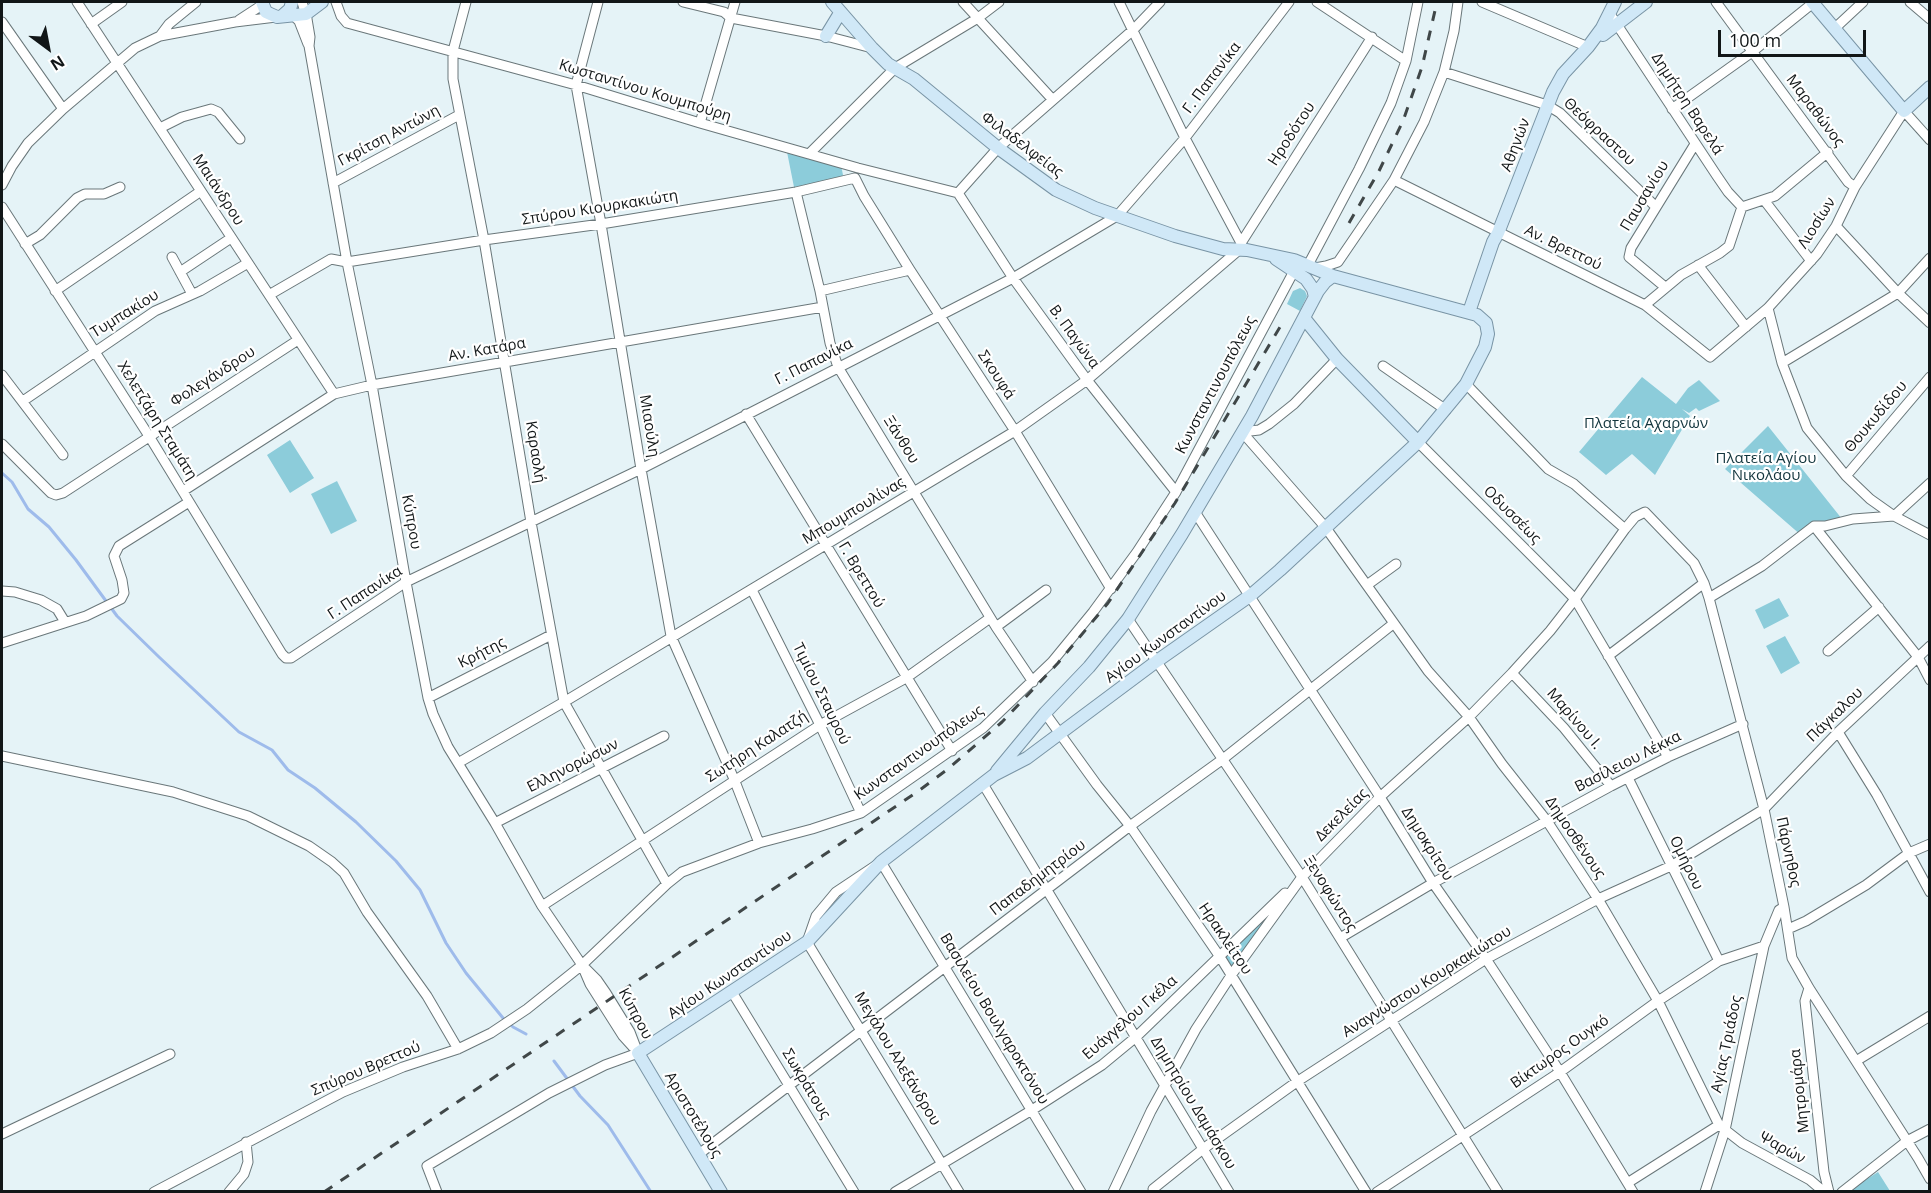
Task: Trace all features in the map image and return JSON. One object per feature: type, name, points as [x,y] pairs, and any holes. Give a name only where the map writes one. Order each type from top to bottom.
[{"type":"main road","points":[[292,2],[290,9],[292,13]]},
{"type":"main road","points":[[260,3],[266,12],[292,13],[322,2]]},
{"type":"main road","name":"Φιλαδελφείας","points":[[832,2],[888,64],[914,79],[998,148],[1056,190],[1117,216],[1197,242],[1223,249],[1240,246],[1312,267],[1333,276],[1469,312]]},
{"type":"main road","points":[[1812,2],[1904,111]]},
{"type":"main road","name":"Αθηνών","points":[[1469,312],[1493,242],[1547,105],[1563,74],[1622,7]]},
{"type":"main road","points":[[826,36],[840,13]]},
{"type":"main road","name":"Λιοσίων","points":[[1904,111],[1929,87]]},
{"type":"main road","name":"Φιλαδελφείας","points":[[1267,253],[1306,279],[1315,297]]},
{"type":"main road","points":[[994,775],[1128,619],[1196,512],[1315,297],[1325,282],[1333,276]]},
{"type":"main road","name":"Αγίου Κωνσταντίνου","points":[[638,1053],[807,942],[881,862],[994,775],[1027,758],[1157,661],[1251,595],[1418,442],[1446,410],[1466,384],[1485,347],[1488,328],[1484,320],[1469,312]]},
{"type":"main road","name":"Οδυσσέως","points":[[1304,318],[1337,359],[1418,442]]},
{"type":"main road","name":"Αριστοτέλους","points":[[638,1053],[721,1191]]},
{"type":"street","name":"Μαιάνδρου","points":[[77,2],[334,394]]},
{"type":"street","points":[[92,24],[122,2]]},
{"type":"street","points":[[160,36],[170,24],[196,2]]},
{"type":"street","name":"Κωσταντίνου Κουμπούρη","points":[[336,2],[341,16],[347,23],[576,85],[858,168],[958,193]]},
{"type":"street","name":"Καραολή","points":[[466,2],[453,51],[453,79],[484,240],[531,522],[564,702],[667,884]]},
{"type":"street","name":"Μιαούλη","points":[[598,2],[576,85],[671,636],[735,779],[759,843]]},
{"type":"street","points":[[683,2],[724,12],[731,18],[826,36],[872,48]]},
{"type":"street","points":[[700,123],[735,2]]},
{"type":"street","points":[[963,2],[1053,100]]},
{"type":"street","points":[[809,154],[896,68],[978,18],[999,2]]},
{"type":"street","points":[[1119,2],[1240,246]]},
{"type":"street","points":[[958,193],[998,148],[1133,30],[1160,2]]},
{"type":"street","name":"Γ. Παπανίκα","points":[[282,654],[286,658],[291,658],[406,582],[641,469],[1013,278],[1117,216],[1185,138],[1289,2]]},
{"type":"street","points":[[1317,2],[1406,61]]},
{"type":"street","points":[[1418,2],[1406,61],[1390,103],[1312,267],[1338,262],[1394,180],[1424,122],[1444,72],[1458,2]]},
{"type":"street","points":[[1482,2],[1588,47]]},
{"type":"street","name":"Μαραθώνος","points":[[1716,2],[1848,182],[1855,187]]},
{"type":"street","points":[[1672,109],[1752,52],[1812,2]]},
{"type":"street","points":[[1834,29],[1863,2]]},
{"type":"street","points":[[1910,2],[1929,19]]},
{"type":"street","points":[[235,22],[260,3]]},
{"type":"street","name":"Δημήτρη Βαρελά","points":[[1622,7],[1672,109],[1728,192],[1742,207]]},
{"type":"street","points":[[2,185],[28,143],[63,109],[135,48],[160,36],[292,13]]},
{"type":"street","name":"Κύπρου","points":[[292,13],[309,46],[428,698],[440,733],[542,906],[582,965],[606,993],[630,1032],[638,1053]]},
{"type":"street","points":[[2,22],[63,109]]},
{"type":"street","name":"Ηροδότου","points":[[1240,246],[1372,37]]},
{"type":"street","name":"Θεόφραστου","points":[[1444,72],[1547,105],[1560,113],[1656,207]]},
{"type":"street","points":[[160,128],[182,117],[211,109],[218,112],[240,139]]},
{"type":"street","points":[[1904,111],[1929,140]]},
{"type":"street","name":"Λιοσίων","points":[[1710,357],[1768,308],[1811,261],[1836,226],[1855,187],[1904,111]]},
{"type":"street","name":"Γκρίτση Αντώνη","points":[[333,183],[459,115]]},
{"type":"street","name":"Παυσανίου","points":[[1665,287],[1629,257],[1631,249],[1695,144]]},
{"type":"street","points":[[1645,305],[1665,287],[1729,246],[1742,207],[1774,196],[1828,152]]},
{"type":"street","points":[[855,178],[858,168]]},
{"type":"street","name":"Σπύρου Κιουρκακιώτη","points":[[268,295],[331,259],[347,262],[601,224],[796,192],[855,178]]},
{"type":"street","name":"Σκουφά","points":[[855,178],[910,270],[1015,432],[1111,589]]},
{"type":"street","name":"Αν. Βρεττού","points":[[1394,180],[1645,305],[1710,357]]},
{"type":"street","points":[[25,244],[40,235],[77,198],[85,194],[104,194],[120,188]]},
{"type":"street","points":[[55,291],[201,191]]},
{"type":"street","name":"Ξάνθου","points":[[796,192],[830,343],[838,367],[990,618],[1033,682]]},
{"type":"street","name":"Β. Παγώνα","points":[[958,193],[1013,278],[1087,380],[1176,492]]},
{"type":"street","points":[[1764,200],[1811,261]]},
{"type":"street","name":"Χελετζάρη Σταμάτη","points":[[2,207],[149,436],[282,654]]},
{"type":"street","points":[[1836,226],[1929,323]]},
{"type":"street","points":[[180,272],[231,238]]},
{"type":"street","name":"Μπουμπουλίνας","points":[[458,763],[1015,432],[1087,380],[1240,246]]},
{"type":"street","points":[[172,257],[192,294]]},
{"type":"street","points":[[1782,363],[1898,293],[1929,258]]},
{"type":"street","name":"Τυμπακίου","points":[[23,401],[155,311],[192,294],[248,263]]},
{"type":"street","points":[[1698,265],[1746,327]]},
{"type":"street","points":[[820,291],[910,270]]},
{"type":"street","name":"Κωνσταντινουπόλεως","points":[[582,965],[682,872],[759,843],[861,813],[983,728],[1033,682],[1075,637],[1111,589],[1176,492],[1294,271]]},
{"type":"street","name":"Αν. Κατάρα","points":[[183,491],[334,394],[372,385],[823,307]]},
{"type":"street","points":[[1768,308],[1782,363],[1807,428],[1846,476],[1870,499],[1894,516],[1929,535]]},
{"type":"street","name":"Φολεγάνδρου","points":[[2,444],[51,493],[56,495],[63,493],[298,340]]},
{"type":"street","points":[[1242,432],[1258,430],[1269,424],[1294,404],[1337,359]]},
{"type":"street","points":[[1383,366],[1446,410]]},
{"type":"street","points":[[2,375],[63,454]]},
{"type":"street","name":"Θουκυδίδου","points":[[1846,476],[1929,377]]},
{"type":"street","points":[[1466,384],[1548,469],[1574,484],[1625,529]]},
{"type":"street","name":"Γ. Βρεττού","points":[[746,414],[952,751]]},
{"type":"street","name":"Δημοσθένους","points":[[1242,432],[1326,528],[1393,624],[1428,670],[1469,717],[1546,821],[1598,899],[1658,1002],[1722,1127]]},
{"type":"street","name":"Οδυσσέως","points":[[1418,442],[1575,599],[1668,757]]},
{"type":"street","points":[[1710,598],[1762,566],[1814,526],[1825,526],[1853,519],[1894,516],[1929,483]]},
{"type":"street","points":[[2,643],[86,616],[121,599],[124,592],[114,556],[119,546],[189,502]]},
{"type":"street","name":"Δημοκρίτου","points":[[1196,512],[1433,883],[1560,1072],[1631,1187]]},
{"type":"street","name":"Δεκελείας","points":[[1113,1191],[1164,1086],[1196,1029],[1302,876],[1380,797],[1469,717],[1512,673],[1550,631],[1635,517],[1646,512],[1651,518]]},
{"type":"street","name":"Πάρνηθος","points":[[1651,518],[1694,563],[1710,598],[1764,808],[1792,958],[1929,1179]]},
{"type":"street","points":[[1814,526],[1917,657],[1929,680]]},
{"type":"street","points":[[1367,585],[1396,564]]},
{"type":"street","points":[[1608,656],[1704,583]]},
{"type":"street","name":"Τιμίου Σταυρού","points":[[752,590],[820,725],[861,813]]},
{"type":"street","points":[[2,591],[15,592],[41,600],[57,609],[65,622]]},
{"type":"street","points":[[996,627],[1046,591]]},
{"type":"street","points":[[1828,651],[1879,607]]},
{"type":"street","name":"Σωτήρη Καλατζή","points":[[542,906],[820,725],[906,678],[990,618]]},
{"type":"street","name":"Ξενοφώντος","points":[[1128,619],[1302,876],[1498,1191]]},
{"type":"street","name":"Παπαδημητρίου","points":[[699,1154],[1048,891],[1130,826],[1223,759],[1393,624]]},
{"type":"street","name":"Κρήτης","points":[[428,698],[551,635]]},
{"type":"street","name":"Πάγκαλου","points":[[1764,808],[1838,732],[1929,646]]},
{"type":"street","name":"Μαρίνου Ι.","points":[[1512,673],[1564,728],[1611,786]]},
{"type":"street","name":"Ηρακλείτου","points":[[1045,713],[1130,826],[1221,957],[1366,1191]]},
{"type":"street","name":"Βασίλειου Λέκκα","points":[[1340,938],[1433,883],[1611,786],[1668,757],[1743,724]]},
{"type":"street","points":[[1838,732],[1877,795],[1929,892]]},
{"type":"street","name":"Ελληνορώσων","points":[[495,823],[664,736]]},
{"type":"street","points":[[2,756],[173,792],[248,816],[309,846],[344,873],[367,912],[427,996],[458,1049]]},
{"type":"street","name":"Ομήρου","points":[[1628,778],[1719,962]]},
{"type":"street","name":"Δημητρίου Δαμάσκου","points":[[983,784],[1228,1191]]},
{"type":"street","name":"Αναγνώστου Κουρκακιώτου","points":[[1153,1189],[1203,1149],[1298,1081],[1486,959],[1598,899],[1671,866],[1764,808]]},
{"type":"street","points":[[1788,929],[1806,921],[1866,885],[1910,854],[1929,844]]},
{"type":"street","name":"Βασιλείου Βουλγαροκτόνου","points":[[881,862],[1081,1191]]},
{"type":"street","name":"Ευάγγελου Γκέλα","points":[[895,1191],[1032,1110],[1102,1065],[1136,1037],[1221,957],[1302,876]]},
{"type":"street","name":"Αγίας Τριάδος","points":[[1705,1191],[1764,946],[1779,910],[1784,907]]},
{"type":"street","name":"Μεγάλου Αλεξάνδρου","points":[[807,942],[959,1191]]},
{"type":"street","name":"Βίκτωρος Ουγκό","points":[[1377,1191],[1560,1072],[1658,1002],[1719,962],[1764,946]]},
{"type":"street","name":"Σπύρου Βρεττού","points":[[154,1191],[344,1092],[403,1067],[458,1049],[490,1033],[527,1009],[582,965]]},
{"type":"street","name":"Μητρομάρα","points":[[1809,988],[1806,1001],[1824,1172],[1829,1191]]},
{"type":"street","name":"Σωκράτους","points":[[732,992],[854,1191]]},
{"type":"street","points":[[1856,1061],[1929,1016]]},
{"type":"street","points":[[437,1191],[427,1166],[514,1112],[604,1065],[638,1053]]},
{"type":"street","points":[[2,1134],[170,1054]]},
{"type":"street","points":[[1631,1187],[1722,1127]]},
{"type":"street","name":"Ψαρών","points":[[1722,1127],[1742,1143],[1810,1180],[1824,1191]]},
{"type":"street","points":[[1842,1191],[1907,1142],[1929,1129]]},
{"type":"street","points":[[229,1191],[244,1174],[248,1162],[246,1142]]},
{"type":"green space","points":[[787,152],[841,165],[843,175],[840,180],[794,187]]},
{"type":"green space","points":[[1300,288],[1307,296],[1300,311],[1287,304],[1293,291]]},
{"type":"green space","name":"Πλατεία Αχαρνών","points":[[1642,377],[1676,404],[1688,388],[1699,380],[1720,401],[1699,411],[1696,408],[1689,413],[1682,409],[1690,416],[1655,475],[1632,454],[1606,475],[1579,452]]},
{"type":"green space","name":"Πλατεία Αγίου Νικολάου","points":[[1768,426],[1842,519],[1802,536],[1725,469]]},
{"type":"green space","points":[[290,440],[314,478],[290,493],[267,455]]},
{"type":"green space","points":[[337,481],[357,521],[331,534],[311,494]]},
{"type":"green space","points":[[1779,598],[1789,616],[1764,629],[1755,610]]},
{"type":"green space","points":[[1785,636],[1800,663],[1781,674],[1766,646]]},
{"type":"green space","points":[[1273,909],[1231,970],[1224,959]]},
{"type":"green space","points":[[1878,1172],[1890,1191],[1848,1192],[1859,1184]]},
{"type":"waterway","points":[[2,473],[12,482],[28,509],[49,527],[76,560],[117,616],[239,732],[272,750],[288,770],[315,788],[356,822],[396,861],[420,890],[446,943],[466,973],[503,1018],[526,1034]]},
{"type":"waterway","points":[[554,1061],[580,1096],[608,1125],[651,1192]]},
{"type":"railway","points":[[1349,223],[1379,171],[1403,121],[1422,67],[1437,2]]},
{"type":"railway","points":[[324,1192],[917,792],[948,769],[1002,722],[1058,663],[1108,603],[1175,503],[1280,327]]}]
